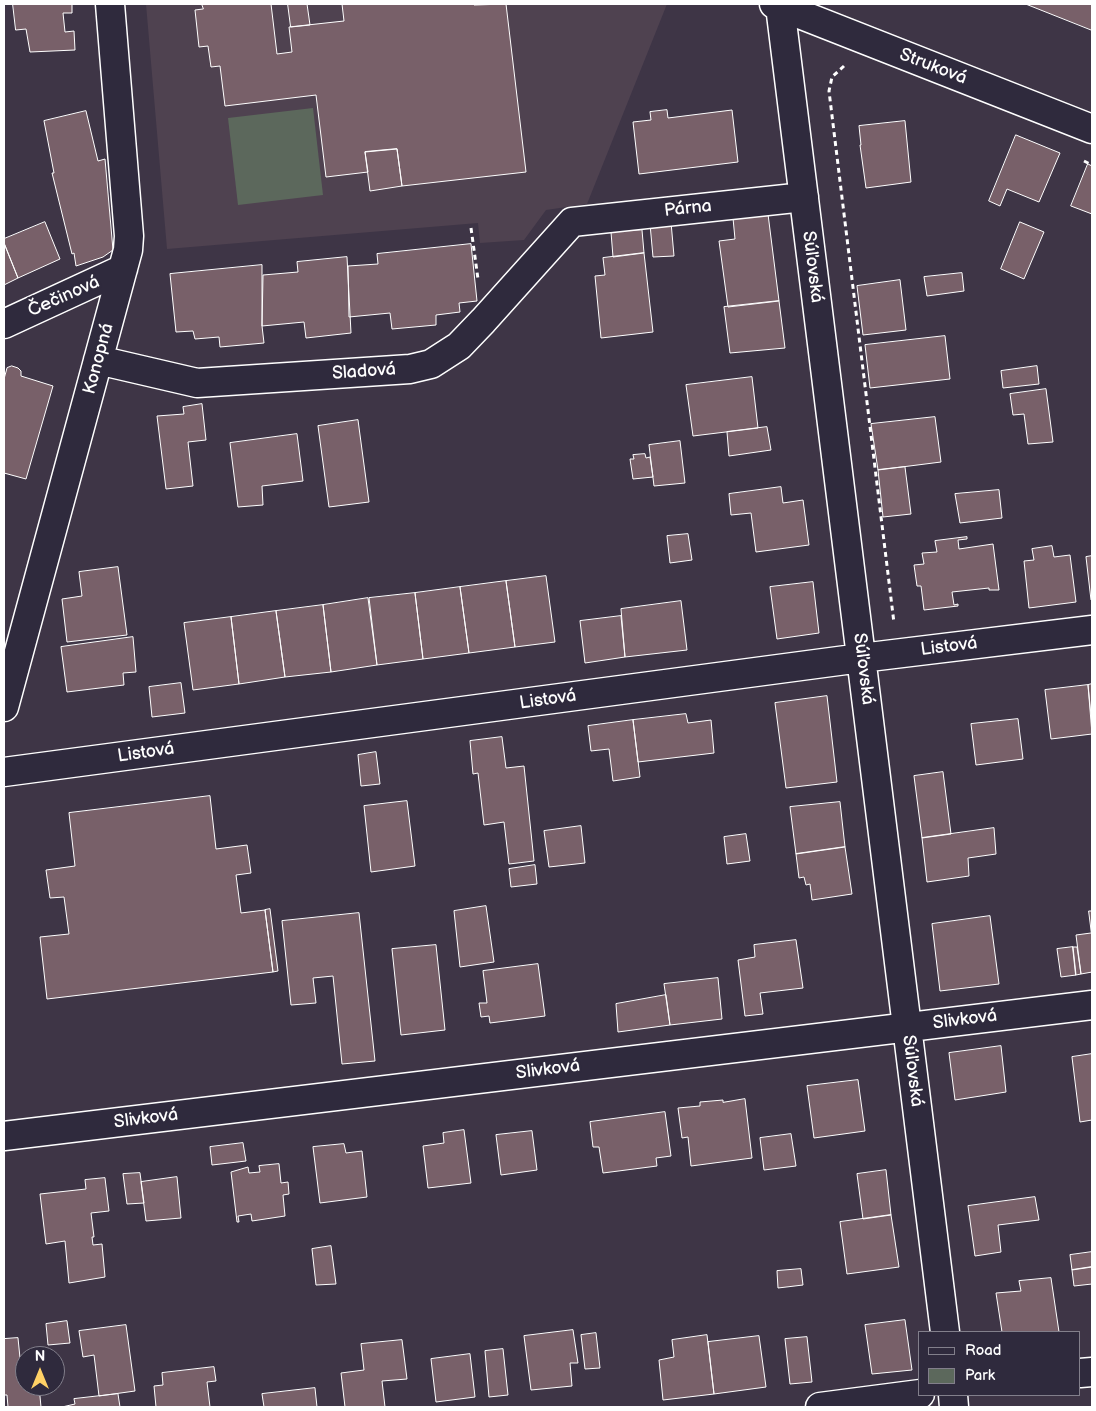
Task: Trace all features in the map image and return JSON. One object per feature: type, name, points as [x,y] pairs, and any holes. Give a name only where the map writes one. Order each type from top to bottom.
[{"type":"street","name":"Konopná","points":[[4,707],[128,250],[129,236],[110,4]]},
{"type":"street","name":"Struková","points":[[777,5],[1092,129]]},
{"type":"street","name":"Súľovská","points":[[777,5],[804,197],[945,1331]]},
{"type":"street","name":"Párna","points":[[572,222],[804,197]]},
{"type":"street","name":"Sladová","points":[[98,360],[197,383],[424,367],[440,360],[459,346],[484,321],[572,222]]},
{"type":"street","name":"Čečinová","points":[[4,324],[123,269]]},
{"type":"street","name":"Listová","points":[[4,772],[861,658],[1092,630]]},
{"type":"street","name":"Slivková","points":[[4,1136],[1092,1005]]},
{"type":"street","points":[[820,1407],[918,1394]]},
{"type":"path","points":[[844,65],[832,77],[829,91],[895,631]]},
{"type":"path","points":[[471,228],[484,321]]},
{"type":"shaded area","points":[[146,4],[667,4],[587,204],[546,210],[524,240],[480,243],[478,223],[167,249]]},
{"type":"green space","points":[[313,108],[323,195],[238,205],[228,118]]},
{"type":"building","points":[[13,4],[72,4],[72,13],[63,13],[65,32],[74,31],[75,50],[30,52],[26,29],[16,30]]},
{"type":"building","points":[[202,4],[271,4],[277,54],[292,52],[289,27],[344,21],[342,4],[506,4],[526,172],[402,186],[397,149],[365,152],[368,172],[326,177],[316,95],[225,106],[220,66],[211,67],[208,46],[199,47],[195,10],[203,9]]},
{"type":"building","points":[[288,4],[307,4],[310,25],[291,27]]},
{"type":"building","points":[[1026,4],[1092,4],[1092,30]]},
{"type":"building","points":[[667,110],[668,118],[732,110],[738,162],[639,174],[633,122],[651,120],[650,112]]},
{"type":"building","points":[[86,111],[98,161],[105,159],[113,250],[103,257],[76,266],[52,173],[54,173],[44,121]]},
{"type":"building","points":[[905,121],[911,182],[866,188],[859,126]]},
{"type":"building","points":[[1016,135],[1060,153],[1039,202],[1007,189],[1000,206],[989,201]]},
{"type":"building","points":[[397,149],[402,186],[370,191],[365,152]]},
{"type":"building","points":[[1088,164],[1092,166],[1092,214],[1071,206]]},
{"type":"building","points":[[768,214],[779,301],[728,307],[719,241],[735,239],[733,218]]},
{"type":"building","points":[[45,222],[60,259],[18,278],[4,239]]},
{"type":"building","points":[[671,222],[674,256],[653,257],[650,224]]},
{"type":"building","points":[[1020,222],[1044,232],[1024,279],[1001,269]]},
{"type":"building","points":[[642,230],[644,253],[613,257],[611,232]]},
{"type":"building","points":[[4,243],[18,278],[4,285]]},
{"type":"building","points":[[471,244],[477,301],[459,303],[460,312],[436,315],[436,325],[392,329],[390,313],[349,317],[348,266],[378,264],[377,254]]},
{"type":"building","points":[[644,253],[653,332],[601,338],[595,276],[605,275],[603,258]]},
{"type":"building","points":[[347,257],[351,333],[306,338],[304,322],[262,326],[263,275],[298,272],[297,262]]},
{"type":"building","points":[[262,265],[262,326],[264,343],[220,347],[219,337],[195,339],[193,331],[176,332],[170,274]]},
{"type":"building","points":[[962,273],[964,291],[927,296],[924,277]]},
{"type":"building","points":[[900,280],[906,330],[863,335],[857,286]]},
{"type":"building","points":[[779,301],[785,348],[730,353],[724,307]]},
{"type":"building","points":[[945,336],[950,379],[870,388],[865,345]]},
{"type":"building","points":[[12,366],[21,371],[21,376],[53,386],[26,479],[4,473],[4,379],[7,368]]},
{"type":"building","points":[[1037,366],[1039,384],[1003,388],[1001,371]]},
{"type":"building","points":[[752,377],[758,428],[693,436],[686,385]]},
{"type":"building","points":[[1046,389],[1053,442],[1028,444],[1024,414],[1013,415],[1010,394]]},
{"type":"building","points":[[202,404],[206,440],[188,442],[193,486],[166,489],[157,416],[184,414],[183,407]]},
{"type":"building","points":[[935,417],[941,462],[878,470],[871,424]]},
{"type":"building","points":[[358,420],[369,502],[329,507],[318,426]]},
{"type":"building","points":[[767,427],[771,450],[729,456],[727,432]]},
{"type":"building","points":[[297,434],[303,481],[262,486],[263,505],[238,507],[230,443]]},
{"type":"building","points":[[680,441],[685,483],[654,486],[649,445]]},
{"type":"building","points":[[645,454],[646,458],[650,457],[653,477],[633,479],[630,459],[634,459],[633,455]]},
{"type":"building","points":[[905,467],[911,514],[883,517],[878,470]]},
{"type":"building","points":[[781,487],[783,503],[803,500],[809,545],[756,552],[751,513],[731,515],[729,494]]},
{"type":"building","points":[[999,490],[1002,518],[960,523],[955,494]]},
{"type":"building","points":[[688,534],[692,560],[670,563],[667,536]]},
{"type":"building","points":[[967,537],[967,539],[958,540],[959,549],[993,544],[999,590],[989,590],[989,588],[952,592],[954,605],[958,604],[958,606],[924,610],[921,586],[917,586],[914,565],[924,564],[922,553],[937,552],[935,541]]},
{"type":"building","points":[[1052,546],[1054,557],[1070,555],[1076,602],[1029,608],[1024,561],[1034,560],[1032,549]]},
{"type":"building","points":[[1092,556],[1092,599],[1091,600],[1086,557]]},
{"type":"building","points":[[118,567],[127,635],[67,642],[62,599],[82,596],[79,572]]},
{"type":"building","points":[[546,576],[555,642],[515,647],[506,581]]},
{"type":"building","points":[[506,581],[515,647],[469,653],[460,587]]},
{"type":"building","points":[[813,582],[819,633],[777,639],[770,587]]},
{"type":"building","points":[[460,587],[469,653],[423,659],[415,593]]},
{"type":"building","points":[[415,593],[423,659],[377,665],[369,598]]},
{"type":"building","points":[[368,598],[377,665],[331,672],[323,605]]},
{"type":"building","points":[[681,601],[687,650],[625,657],[621,609]]},
{"type":"building","points":[[323,605],[331,672],[285,677],[276,611]]},
{"type":"building","points":[[276,611],[285,677],[239,684],[231,617]]},
{"type":"building","points":[[621,616],[625,657],[585,663],[580,621]]},
{"type":"building","points":[[231,617],[239,684],[193,690],[184,623]]},
{"type":"building","points":[[133,637],[136,672],[123,673],[124,685],[67,692],[61,647]]},
{"type":"building","points":[[181,683],[185,713],[152,717],[149,687]]},
{"type":"building","points":[[1092,684],[1092,725],[1088,685]]},
{"type":"building","points":[[1088,685],[1092,734],[1051,739],[1045,690]]},
{"type":"building","points":[[827,696],[837,782],[786,788],[775,703]]},
{"type":"building","points":[[686,714],[688,723],[711,720],[714,753],[638,762],[633,720]]},
{"type":"building","points":[[1018,719],[1023,759],[976,765],[971,724]]},
{"type":"building","points":[[633,720],[640,777],[613,781],[609,749],[591,751],[588,726]]},
{"type":"building","points":[[502,737],[506,768],[524,766],[534,861],[509,864],[504,822],[484,825],[478,773],[473,774],[470,741]]},
{"type":"building","points":[[376,752],[380,784],[361,786],[358,755]]},
{"type":"building","points":[[943,772],[951,834],[922,838],[914,776]]},
{"type":"building","points":[[210,796],[216,849],[247,845],[251,873],[236,875],[241,913],[265,910],[273,972],[47,999],[40,937],[69,934],[64,897],[50,898],[46,870],[75,866],[69,813]]},
{"type":"building","points":[[407,801],[415,866],[371,872],[364,806]]},
{"type":"building","points":[[840,802],[845,847],[796,854],[790,807]]},
{"type":"building","points":[[581,826],[585,863],[549,867],[544,831]]},
{"type":"building","points":[[994,828],[996,854],[968,858],[969,876],[927,882],[922,838]]},
{"type":"building","points":[[746,834],[750,861],[727,864],[724,837]]},
{"type":"building","points":[[845,847],[852,894],[812,900],[810,884],[806,885],[804,877],[799,878],[796,854]]},
{"type":"building","points":[[535,865],[537,884],[511,887],[509,869]]},
{"type":"building","points":[[486,906],[494,962],[460,967],[454,911]]},
{"type":"building","points":[[270,909],[278,971],[273,972],[265,910]]},
{"type":"building","points":[[1089,911],[1092,911],[1092,972],[1081,974],[1076,935],[1091,933]]},
{"type":"building","points":[[359,913],[375,1061],[342,1064],[333,976],[313,978],[316,1003],[291,1005],[282,921]]},
{"type":"building","points":[[990,916],[999,984],[940,991],[932,924]]},
{"type":"building","points":[[796,940],[803,988],[760,993],[763,1014],[745,1016],[738,960],[755,957],[754,945]]},
{"type":"building","points":[[436,945],[445,1030],[401,1035],[392,949]]},
{"type":"building","points":[[1073,947],[1076,975],[1061,977],[1057,949]]},
{"type":"building","points":[[1073,947],[1077,947],[1081,974],[1076,975]]},
{"type":"building","points":[[538,964],[545,1016],[490,1023],[489,1016],[481,1017],[479,1003],[487,1003],[483,971]]},
{"type":"building","points":[[718,978],[722,1019],[670,1025],[664,984]]},
{"type":"building","points":[[666,995],[670,1025],[618,1032],[616,1004]]},
{"type":"building","points":[[1001,1046],[1006,1092],[955,1100],[949,1053]]},
{"type":"building","points":[[1092,1054],[1092,1120],[1080,1122],[1072,1057]]},
{"type":"building","points":[[858,1080],[865,1131],[814,1138],[807,1086]]},
{"type":"building","points":[[745,1099],[752,1158],[691,1166],[688,1137],[682,1138],[678,1108],[700,1106],[700,1102],[723,1100],[723,1102]]},
{"type":"building","points":[[665,1112],[671,1156],[656,1158],[657,1166],[603,1173],[599,1147],[593,1147],[590,1122]]},
{"type":"building","points":[[464,1130],[471,1183],[428,1188],[423,1146],[444,1143],[443,1133]]},
{"type":"building","points":[[532,1131],[537,1170],[501,1175],[496,1135]]},
{"type":"building","points":[[791,1134],[796,1166],[764,1170],[760,1138]]},
{"type":"building","points":[[243,1143],[246,1161],[212,1165],[210,1147]]},
{"type":"building","points":[[344,1144],[346,1153],[362,1151],[367,1197],[320,1203],[313,1147]]},
{"type":"building","points":[[279,1164],[281,1183],[288,1182],[289,1194],[283,1195],[285,1216],[252,1221],[251,1214],[238,1216],[239,1222],[237,1222],[231,1172],[248,1167],[249,1173],[260,1172],[259,1166]]},
{"type":"building","points":[[886,1170],[891,1215],[863,1219],[857,1174]]},
{"type":"building","points":[[140,1173],[144,1203],[127,1204],[123,1174]]},
{"type":"building","points":[[177,1177],[181,1218],[146,1221],[141,1182]]},
{"type":"building","points":[[105,1178],[109,1211],[91,1213],[93,1245],[102,1244],[105,1277],[69,1283],[65,1241],[46,1244],[40,1194],[86,1189],[85,1180]]},
{"type":"building","points":[[1035,1197],[1039,1220],[998,1225],[1001,1252],[975,1256],[968,1206]]},
{"type":"building","points":[[891,1215],[899,1267],[847,1274],[840,1222]]},
{"type":"building","points":[[331,1246],[336,1284],[316,1285],[312,1249]]},
{"type":"building","points":[[1092,1252],[1092,1267],[1072,1270],[1070,1255]]},
{"type":"building","points":[[1092,1267],[1092,1284],[1074,1286],[1072,1270]]},
{"type":"building","points":[[801,1269],[803,1285],[778,1288],[777,1271]]},
{"type":"building","points":[[1051,1278],[1059,1331],[1002,1331],[996,1293],[1021,1291],[1019,1281]]},
{"type":"building","points":[[905,1320],[912,1370],[872,1374],[865,1325]]},
{"type":"building","points":[[67,1321],[70,1343],[48,1345],[46,1324]]},
{"type":"building","points":[[126,1325],[135,1391],[99,1396],[94,1355],[83,1357],[79,1331]]},
{"type":"building","points":[[573,1330],[578,1363],[570,1363],[572,1386],[531,1390],[524,1336]]},
{"type":"building","points":[[596,1333],[600,1368],[585,1369],[581,1335]]},
{"type":"building","points":[[707,1335],[714,1394],[663,1400],[659,1360],[674,1357],[672,1340]]},
{"type":"building","points":[[759,1336],[766,1387],[714,1394],[708,1342]]},
{"type":"building","points":[[807,1337],[812,1382],[790,1384],[785,1339]]},
{"type":"building","points":[[18,1338],[19,1346],[15,1346],[15,1396],[40,1396],[41,1407],[8,1407],[7,1395],[4,1395],[4,1339]]},
{"type":"building","points":[[402,1340],[407,1379],[382,1381],[385,1407],[345,1407],[341,1373],[364,1370],[361,1344]]},
{"type":"building","points":[[503,1349],[508,1395],[489,1397],[485,1351]]},
{"type":"building","points":[[470,1354],[475,1397],[436,1402],[431,1359]]},
{"type":"building","points":[[214,1367],[216,1381],[207,1382],[210,1407],[156,1407],[154,1386],[163,1385],[162,1373]]},
{"type":"building","points":[[315,1388],[317,1407],[264,1407],[262,1394]]},
{"type":"building","points":[[118,1394],[120,1407],[62,1407],[75,1404],[74,1399]]}]
